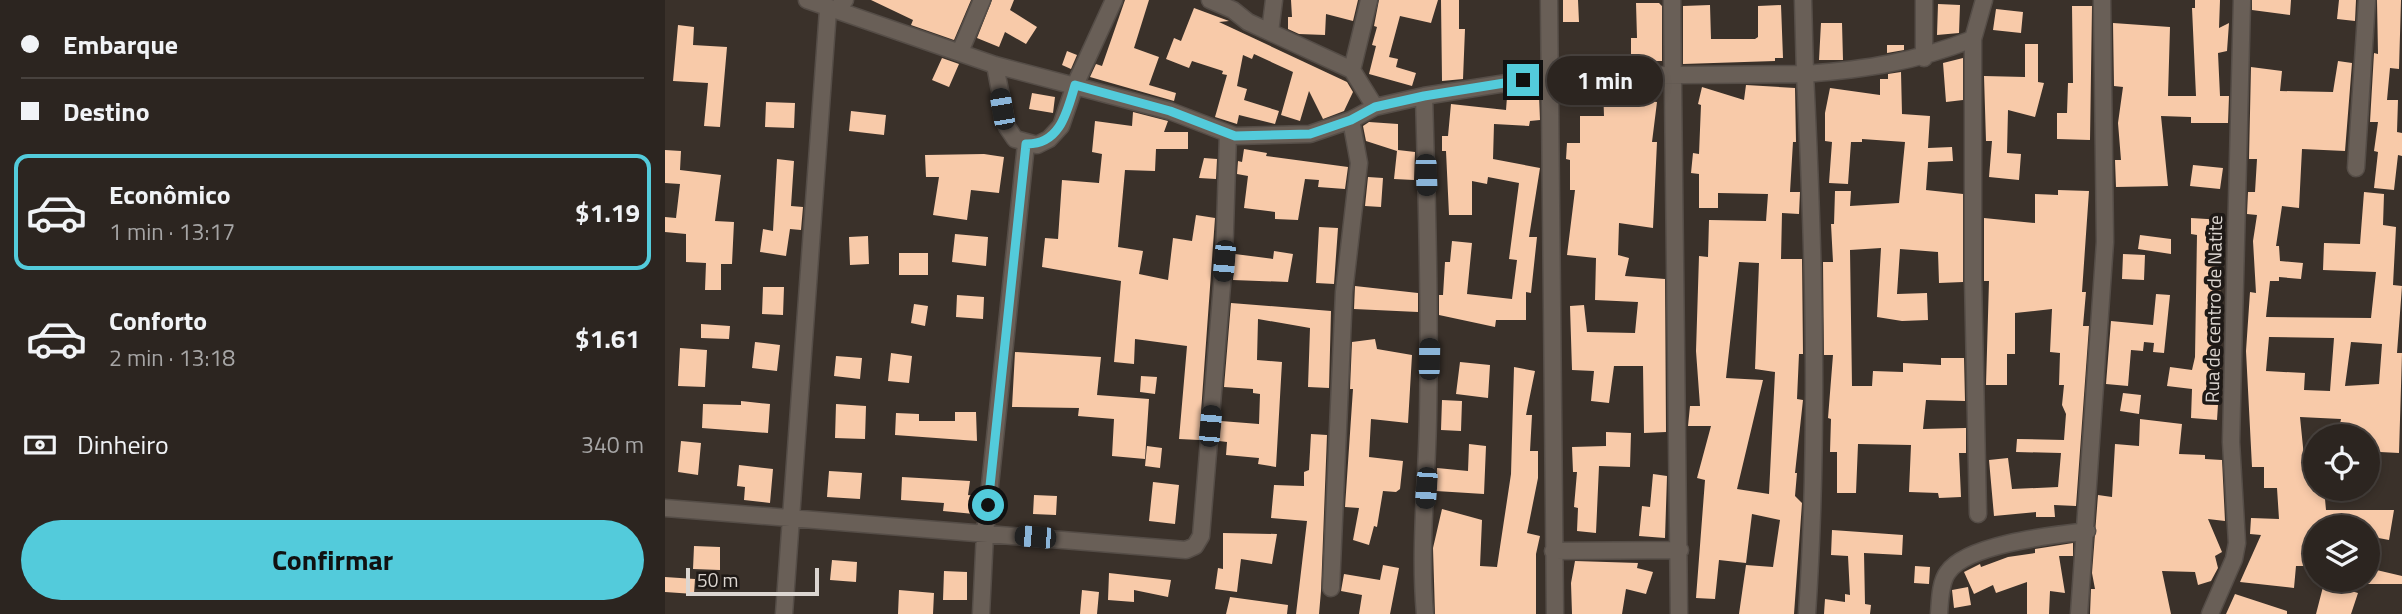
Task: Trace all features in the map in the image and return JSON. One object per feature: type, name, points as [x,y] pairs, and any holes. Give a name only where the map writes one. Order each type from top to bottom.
[{"type":"street","points":[[807,0],[828,10],[995,65],[1170,111],[1228,134],[1310,134],[1351,120],[1375,107],[1424,96],[1550,76],[1805,74],[1871,69],[1924,58],[1973,39]]},
{"type":"street","points":[[828,10],[837,9],[845,0]]},
{"type":"street","points":[[960,52],[982,0]]},
{"type":"street","points":[[995,65],[1007,127],[1015,139],[1037,145],[1049,139],[1061,126],[1075,85],[1114,0]]},
{"type":"street","points":[[1210,0],[1270,32],[1352,70],[1375,107]]},
{"type":"street","points":[[1270,32],[1273,0]]},
{"type":"street","points":[[1352,70],[1369,0]]},
{"type":"street","points":[[1549,0],[1555,614]]},
{"type":"street","points":[[1672,0],[1679,614]]},
{"type":"street","points":[[1803,0],[1815,280],[1814,513],[1807,614]]},
{"type":"street","points":[[1924,0],[1924,58]]},
{"type":"street","points":[[1978,514],[1973,278],[1973,39],[1984,0]]},
{"type":"street","points":[[2079,614],[2087,531],[2105,242],[2102,0]]},
{"type":"street","name":"Rua de centro de Natite","points":[[2210,614],[2234,559],[2237,543],[2231,442],[2242,0]]},
{"type":"street","points":[[2356,168],[2367,0]]},
{"type":"street","points":[[784,614],[828,10]]},
{"type":"street","points":[[1424,96],[1430,307],[1427,463],[1420,565],[1425,614]]},
{"type":"street","points":[[1331,588],[1343,292],[1359,163],[1351,120]]},
{"type":"street","points":[[665,508],[1185,550],[1195,546],[1201,536],[1224,261],[1228,134]]},
{"type":"street","points":[[981,614],[985,533],[1026,144]]},
{"type":"street","points":[[1939,614],[1945,575],[1954,564],[2024,539],[2087,531]]},
{"type":"street","points":[[1553,551],[1680,550]]},
{"type":"building","points":[[871,0],[971,0],[954,40],[911,25],[913,20]]},
{"type":"building","points":[[992,0],[1014,0],[1010,10],[1037,27],[1026,44],[1005,32],[999,47],[977,38]]},
{"type":"building","points":[[1125,0],[1149,0],[1134,48],[1159,57],[1149,85],[1176,93],[1174,101],[1090,77],[1096,64],[1102,66]]},
{"type":"building","points":[[1291,0],[1358,0],[1353,21],[1326,14],[1325,35],[1299,34],[1288,29],[1288,17],[1292,17]]},
{"type":"building","points":[[1379,0],[1438,0],[1431,23],[1400,16],[1389,57],[1398,59],[1396,67],[1416,73],[1412,86],[1369,74],[1376,46],[1372,45],[1377,27],[1374,26]]},
{"type":"building","points":[[1441,0],[1459,0],[1459,29],[1465,29],[1463,79],[1442,81]]},
{"type":"building","points":[[1563,0],[1578,0],[1579,22],[1563,22]]},
{"type":"building","points":[[2195,0],[2220,0],[2219,28],[2229,23],[2227,51],[2218,53],[2220,96],[2229,96],[2228,123],[2191,123],[2191,117],[2161,116],[2168,186],[2116,187],[2115,160],[2121,160],[2118,123],[2123,87],[2114,86],[2113,23],[2170,27],[2168,96],[2196,96],[2192,8],[2195,8]]},
{"type":"building","points":[[2252,0],[2291,0],[2290,15],[2252,10]]},
{"type":"building","points":[[2339,0],[2356,0],[2355,21],[2337,19]]},
{"type":"building","points":[[2377,0],[2401,0],[2399,69],[2390,68],[2387,100],[2398,100],[2397,132],[2402,133],[2402,156],[2398,155],[2394,190],[2374,188],[2378,152],[2374,151],[2378,122],[2370,122],[2374,53],[2378,54]]},
{"type":"building","points":[[1636,3],[1659,3],[1662,6],[1662,61],[1631,61],[1631,38],[1637,38]]},
{"type":"building","points":[[1938,4],[1960,5],[1959,33],[1937,35]]},
{"type":"building","points":[[1710,5],[1711,39],[1755,39],[1758,37],[1758,6],[1781,5],[1783,58],[1775,58],[1775,61],[1683,64],[1683,6]]},
{"type":"building","points":[[2072,6],[2092,6],[2090,140],[2057,139],[2057,113],[2067,113],[2068,83],[2073,83]]},
{"type":"building","points":[[1194,8],[1229,21],[1219,22],[1347,82],[1353,92],[1344,111],[1323,119],[1309,91],[1300,121],[1281,115],[1293,72],[1254,54],[1252,59],[1243,55],[1237,86],[1247,89],[1244,100],[1279,111],[1275,124],[1239,115],[1237,124],[1215,117],[1227,75],[1222,74],[1223,71],[1192,61],[1189,68],[1166,59],[1174,38],[1181,41]]},
{"type":"building","points":[[1996,9],[2023,12],[2021,33],[1993,30]]},
{"type":"building","points":[[1821,23],[1842,23],[1843,60],[1819,60]]},
{"type":"building","points":[[678,25],[694,27],[693,45],[727,47],[720,127],[704,126],[708,83],[673,81]]},
{"type":"building","points":[[2025,44],[2038,44],[2038,82],[2044,83],[2035,117],[2008,110],[2007,153],[2021,154],[2019,180],[1989,177],[1992,141],[1986,141],[1984,76],[2025,77]]},
{"type":"building","points":[[1887,45],[1904,45],[1904,50],[1887,53]]},
{"type":"building","points":[[1067,51],[1077,55],[1071,69],[1062,65]]},
{"type":"building","points":[[942,58],[959,64],[949,87],[932,80]]},
{"type":"building","points":[[1963,58],[1963,100],[1946,102],[1943,63]]},
{"type":"building","points":[[2338,61],[2352,63],[2345,151],[2302,149],[2299,208],[2282,206],[2276,246],[2279,246],[2280,261],[2303,263],[2301,279],[2279,277],[2279,281],[2270,281],[2266,317],[2371,318],[2376,272],[2323,270],[2324,243],[2360,244],[2364,192],[2384,194],[2383,225],[2396,227],[2393,285],[2402,286],[2397,353],[2402,353],[2399,453],[2380,452],[2380,424],[2340,424],[2341,419],[2300,417],[2303,501],[2325,501],[2326,510],[2394,510],[2389,540],[2380,538],[2380,515],[2303,515],[2303,566],[2296,566],[2294,588],[2240,582],[2261,535],[2250,534],[2251,518],[2279,519],[2277,488],[2264,488],[2264,467],[2252,467],[2246,351],[2250,292],[2256,293],[2253,241],[2257,215],[2247,214],[2248,192],[2255,192],[2257,159],[2249,159],[2251,67],[2282,71],[2280,91],[2333,92]],"holes":[[[2269,337],[2334,338],[2330,391],[2304,390],[2305,373],[2266,371]],[[2351,342],[2382,344],[2379,384],[2345,386]]]},
{"type":"building","points":[[1901,72],[1902,114],[1930,116],[1928,148],[1952,147],[1953,161],[1928,162],[1926,190],[1963,194],[1963,282],[1939,283],[1938,252],[1900,249],[1897,294],[1927,293],[1928,320],[1902,321],[1877,317],[1881,248],[1850,250],[1852,386],[1872,386],[1873,371],[1903,372],[1903,363],[1941,365],[1941,358],[1964,358],[1965,401],[1926,400],[1923,429],[1966,428],[1966,453],[1959,453],[1961,497],[1939,498],[1938,493],[1909,492],[1911,445],[1858,444],[1856,493],[1837,493],[1837,452],[1830,452],[1831,419],[1828,418],[1833,355],[1824,355],[1823,262],[1833,262],[1831,224],[1834,224],[1835,191],[1851,191],[1850,206],[1899,203],[1905,142],[1862,139],[1862,142],[1851,142],[1848,184],[1829,183],[1832,142],[1825,141],[1825,113],[1830,88],[1880,95],[1880,79],[1888,79],[1888,74]]},
{"type":"building","points":[[1746,85],[1795,88],[1796,142],[1793,142],[1790,192],[1800,192],[1799,214],[1782,213],[1781,259],[1802,259],[1803,354],[1799,354],[1797,399],[1803,400],[1795,496],[1802,503],[1794,614],[1739,614],[1746,565],[1773,567],[1780,520],[1752,514],[1746,563],[1719,560],[1715,599],[1696,598],[1705,480],[1697,478],[1711,426],[1688,426],[1690,406],[1700,406],[1696,351],[1699,256],[1708,257],[1709,220],[1766,221],[1768,194],[1718,193],[1718,208],[1699,208],[1699,174],[1691,173],[1693,153],[1699,154],[1701,105],[1698,104],[1702,87],[1744,100]],"holes":[[[1739,262],[1759,263],[1755,369],[1775,372],[1769,494],[1737,489],[1763,380],[1726,378]]]},
{"type":"building","points":[[1603,86],[1620,86],[1620,98],[1657,102],[1652,142],[1657,142],[1653,228],[1619,223],[1618,255],[1629,258],[1625,276],[1665,279],[1666,432],[1644,433],[1643,366],[1614,366],[1609,403],[1591,401],[1594,371],[1572,370],[1570,306],[1584,305],[1587,332],[1635,333],[1638,302],[1595,300],[1596,258],[1567,255],[1575,190],[1570,190],[1567,143],[1580,143],[1580,116],[1604,116]]},
{"type":"building","points":[[1032,93],[1055,97],[1053,113],[1029,109]]},
{"type":"building","points":[[1539,95],[1540,120],[1530,121],[1529,126],[1494,124],[1493,159],[1540,168],[1529,237],[1537,237],[1531,293],[1526,292],[1526,320],[1496,320],[1495,327],[1439,315],[1439,295],[1443,295],[1445,262],[1450,262],[1452,241],[1472,243],[1467,294],[1512,299],[1517,260],[1509,259],[1519,183],[1488,177],[1487,184],[1472,181],[1472,215],[1449,215],[1446,151],[1442,151],[1442,136],[1448,136],[1451,104],[1506,110],[1507,97],[1534,99],[1534,96]]},
{"type":"building","points":[[766,102],[795,103],[794,128],[765,127]]},
{"type":"building","points":[[851,111],[886,115],[884,135],[849,131]]},
{"type":"building","points":[[1133,112],[1168,121],[1164,132],[1188,132],[1188,149],[1156,149],[1155,171],[1125,170],[1118,247],[1143,251],[1139,274],[1168,280],[1173,238],[1192,241],[1196,215],[1215,218],[1199,440],[1179,439],[1187,346],[1135,339],[1134,364],[1114,362],[1121,281],[1042,267],[1045,238],[1058,239],[1062,180],[1099,183],[1102,154],[1092,152],[1095,121],[1132,126]]},
{"type":"building","points":[[1369,122],[1398,124],[1398,150],[1415,152],[1414,180],[1394,179],[1397,151],[1366,141],[1363,126]]},
{"type":"building","points":[[1244,149],[1267,153],[1266,156],[1348,167],[1345,189],[1318,187],[1319,180],[1305,179],[1298,220],[1275,219],[1275,212],[1244,208],[1248,176],[1237,174],[1238,161],[1242,162]]},
{"type":"building","points":[[665,150],[681,151],[680,170],[721,175],[715,221],[734,222],[732,264],[721,264],[721,290],[705,290],[706,263],[686,262],[686,234],[665,232],[665,217],[676,218],[680,184],[665,183]]},
{"type":"building","points":[[984,154],[1004,157],[999,193],[971,190],[967,220],[933,215],[939,177],[926,177],[925,155]]},
{"type":"building","points":[[1204,158],[1217,159],[1216,179],[1199,178]]},
{"type":"building","points":[[777,159],[794,161],[791,206],[803,207],[801,230],[790,229],[786,256],[760,252],[763,229],[773,231]]},
{"type":"building","points":[[2193,165],[2223,168],[2220,189],[2190,186]]},
{"type":"building","points":[[1368,177],[1383,178],[1381,207],[1365,206]]},
{"type":"building","points":[[2058,190],[2089,191],[2082,292],[2086,292],[2083,326],[2089,326],[2076,506],[2054,505],[2055,517],[2036,517],[2036,512],[1994,516],[1989,460],[2008,458],[2012,489],[2058,487],[2061,453],[2016,452],[2017,439],[2064,440],[2066,414],[2062,405],[2064,385],[2059,385],[2060,353],[2050,352],[2052,309],[2015,313],[2015,354],[2007,354],[2007,385],[1986,385],[1989,281],[1984,281],[1984,218],[2035,223],[2035,194],[2058,195]]},
{"type":"building","points":[[2191,218],[2223,220],[2222,248],[2217,248],[2222,312],[2216,312],[2215,359],[2221,359],[2217,420],[2191,418],[2192,389],[2167,386],[2170,367],[2192,370],[2195,357],[2197,235],[2191,234]]},
{"type":"building","points":[[1319,227],[1338,228],[1334,284],[1316,283]]},
{"type":"building","points":[[955,234],[988,237],[986,266],[952,262]]},
{"type":"building","points":[[2140,235],[2171,239],[2171,254],[2138,249]]},
{"type":"building","points":[[868,236],[869,264],[850,265],[849,237]]},
{"type":"building","points":[[1274,251],[1293,254],[1288,282],[1233,280],[1235,254],[1273,259]]},
{"type":"building","points":[[899,253],[928,253],[928,275],[899,275]]},
{"type":"building","points":[[2123,254],[2145,255],[2144,280],[2122,279]]},
{"type":"building","points":[[1355,286],[1418,293],[1418,312],[1354,309]]},
{"type":"building","points":[[763,287],[784,287],[783,315],[762,314]]},
{"type":"building","points":[[2156,294],[2170,295],[2164,353],[2153,352],[2154,343],[2144,342],[2143,351],[2131,350],[2128,386],[2106,384],[2111,321],[2153,325]]},
{"type":"building","points":[[957,295],[984,297],[983,319],[956,317]]},
{"type":"building","points":[[1231,303],[1331,311],[1329,388],[1308,387],[1310,328],[1258,319],[1257,360],[1282,362],[1276,467],[1258,464],[1259,458],[1226,455],[1227,442],[1219,441],[1221,421],[1259,424],[1260,394],[1253,393],[1253,389],[1224,387]]},
{"type":"building","points":[[914,304],[928,306],[925,326],[911,323]]},
{"type":"building","points":[[701,324],[730,326],[729,339],[701,338]]},
{"type":"building","points":[[1375,339],[1377,349],[1412,355],[1408,423],[1371,419],[1369,457],[1403,461],[1400,489],[1396,492],[1383,491],[1377,527],[1374,526],[1369,545],[1353,540],[1359,508],[1345,507],[1353,389],[1350,389],[1352,342]]},
{"type":"building","points":[[755,342],[780,345],[777,371],[752,368]]},
{"type":"building","points":[[680,348],[707,350],[705,387],[678,386]]},
{"type":"building","points":[[1015,352],[1101,357],[1097,395],[1149,399],[1145,459],[1112,456],[1114,419],[1078,416],[1079,408],[1012,407]]},
{"type":"building","points":[[891,353],[912,356],[909,383],[888,381]]},
{"type":"building","points":[[836,356],[862,358],[860,379],[834,376]]},
{"type":"building","points":[[1460,362],[1490,365],[1488,398],[1456,394]]},
{"type":"building","points":[[1514,367],[1535,371],[1526,415],[1532,415],[1530,451],[1538,451],[1538,478],[1527,533],[1540,536],[1536,554],[1536,614],[1435,614],[1433,548],[1442,509],[1482,520],[1480,566],[1497,567],[1511,474]]},
{"type":"building","points":[[1141,376],[1157,377],[1155,394],[1140,392]]},
{"type":"building","points":[[2123,393],[2141,395],[2139,414],[2120,411]]},
{"type":"building","points":[[1442,400],[1462,401],[1461,431],[1441,430]]},
{"type":"building","points":[[741,401],[770,404],[768,433],[702,428],[703,404],[741,405]]},
{"type":"building","points":[[836,404],[866,406],[865,439],[835,438]]},
{"type":"building","points":[[955,412],[976,412],[977,441],[895,435],[896,413],[919,414],[919,421],[955,421]]},
{"type":"building","points":[[2140,419],[2182,424],[2179,454],[2205,455],[2205,459],[2222,460],[2225,521],[2208,519],[2222,552],[2215,556],[2218,568],[2211,581],[2198,585],[2195,572],[2162,571],[2171,614],[2090,614],[2091,589],[2095,589],[2092,573],[2098,495],[2112,497],[2115,444],[2139,446]]},
{"type":"building","points":[[1606,432],[1631,433],[1630,467],[1599,466],[1596,533],[1577,531],[1578,508],[1574,507],[1577,472],[1573,472],[1572,447],[1606,446]]},
{"type":"building","points":[[1311,434],[1327,435],[1321,591],[1319,614],[1296,614],[1307,521],[1271,518],[1274,485],[1304,486],[1304,472],[1309,470]]},
{"type":"building","points":[[681,441],[701,443],[698,475],[678,472]]},
{"type":"building","points":[[1469,444],[1486,446],[1484,494],[1436,491],[1437,468],[1468,471]]},
{"type":"building","points":[[1147,446],[1162,448],[1160,468],[1145,466]]},
{"type":"building","points":[[739,465],[773,469],[770,503],[744,500],[745,487],[737,486]]},
{"type":"building","points":[[829,471],[862,473],[860,499],[827,497]]},
{"type":"building","points":[[1653,474],[1667,476],[1665,538],[1639,536],[1642,506],[1650,507]]},
{"type":"building","points":[[902,477],[970,481],[968,495],[976,496],[974,514],[943,511],[944,503],[901,500]]},
{"type":"building","points":[[1153,482],[1179,485],[1175,524],[1149,521]]},
{"type":"building","points":[[1034,495],[1057,496],[1056,515],[1033,514]]},
{"type":"building","points":[[1832,530],[1903,535],[1902,555],[1864,553],[1865,604],[1871,605],[1870,614],[1824,614],[1825,599],[1845,602],[1845,594],[1850,595],[1848,556],[1831,555]]},
{"type":"building","points":[[1223,533],[1277,534],[1272,564],[1241,559],[1237,592],[1215,589],[1218,568],[1223,569]]},
{"type":"building","points":[[2073,543],[2073,556],[2059,556],[2065,593],[2050,591],[2049,614],[2027,614],[2027,582],[1996,593],[1993,585],[1974,594],[1964,572],[1980,564],[1981,567],[2008,557],[2035,553],[2035,549]]},
{"type":"building","points":[[694,546],[720,547],[720,570],[693,569]]},
{"type":"building","points":[[832,560],[857,562],[856,582],[830,580]]},
{"type":"building","points":[[1575,561],[1638,563],[1637,568],[1653,572],[1646,594],[1626,589],[1622,614],[1572,614],[1571,583]]},
{"type":"building","points":[[1383,565],[1399,568],[1390,614],[1359,614],[1362,595],[1341,591],[1344,574],[1380,580]]},
{"type":"building","points":[[1915,566],[1930,567],[1929,584],[1914,583]]},
{"type":"building","points":[[944,571],[967,572],[967,600],[943,600]]},
{"type":"building","points":[[2380,571],[2402,576],[2402,584],[2380,584]]},
{"type":"building","points":[[1109,573],[1171,580],[1168,597],[1134,590],[1134,602],[1108,600]]},
{"type":"building","points":[[665,577],[695,579],[694,594],[665,592]]},
{"type":"building","points":[[1968,587],[1971,605],[1954,608],[1952,590]]},
{"type":"building","points":[[899,590],[934,593],[933,614],[898,614]]},
{"type":"building","points":[[1082,590],[1099,592],[1097,614],[1080,614]]},
{"type":"building","points":[[2322,592],[2358,593],[2351,614],[2316,614]]},
{"type":"building","points":[[2235,594],[2287,611],[2287,614],[2226,614]]},
{"type":"building","points":[[1230,597],[1288,605],[1287,614],[1226,614]]},
{"type":"route","points":[[988,505],[1026,144],[1037,145],[1049,139],[1061,126],[1075,85],[1170,111],[1235,136],[1310,134],[1351,120],[1375,107],[1523,80]]}]
